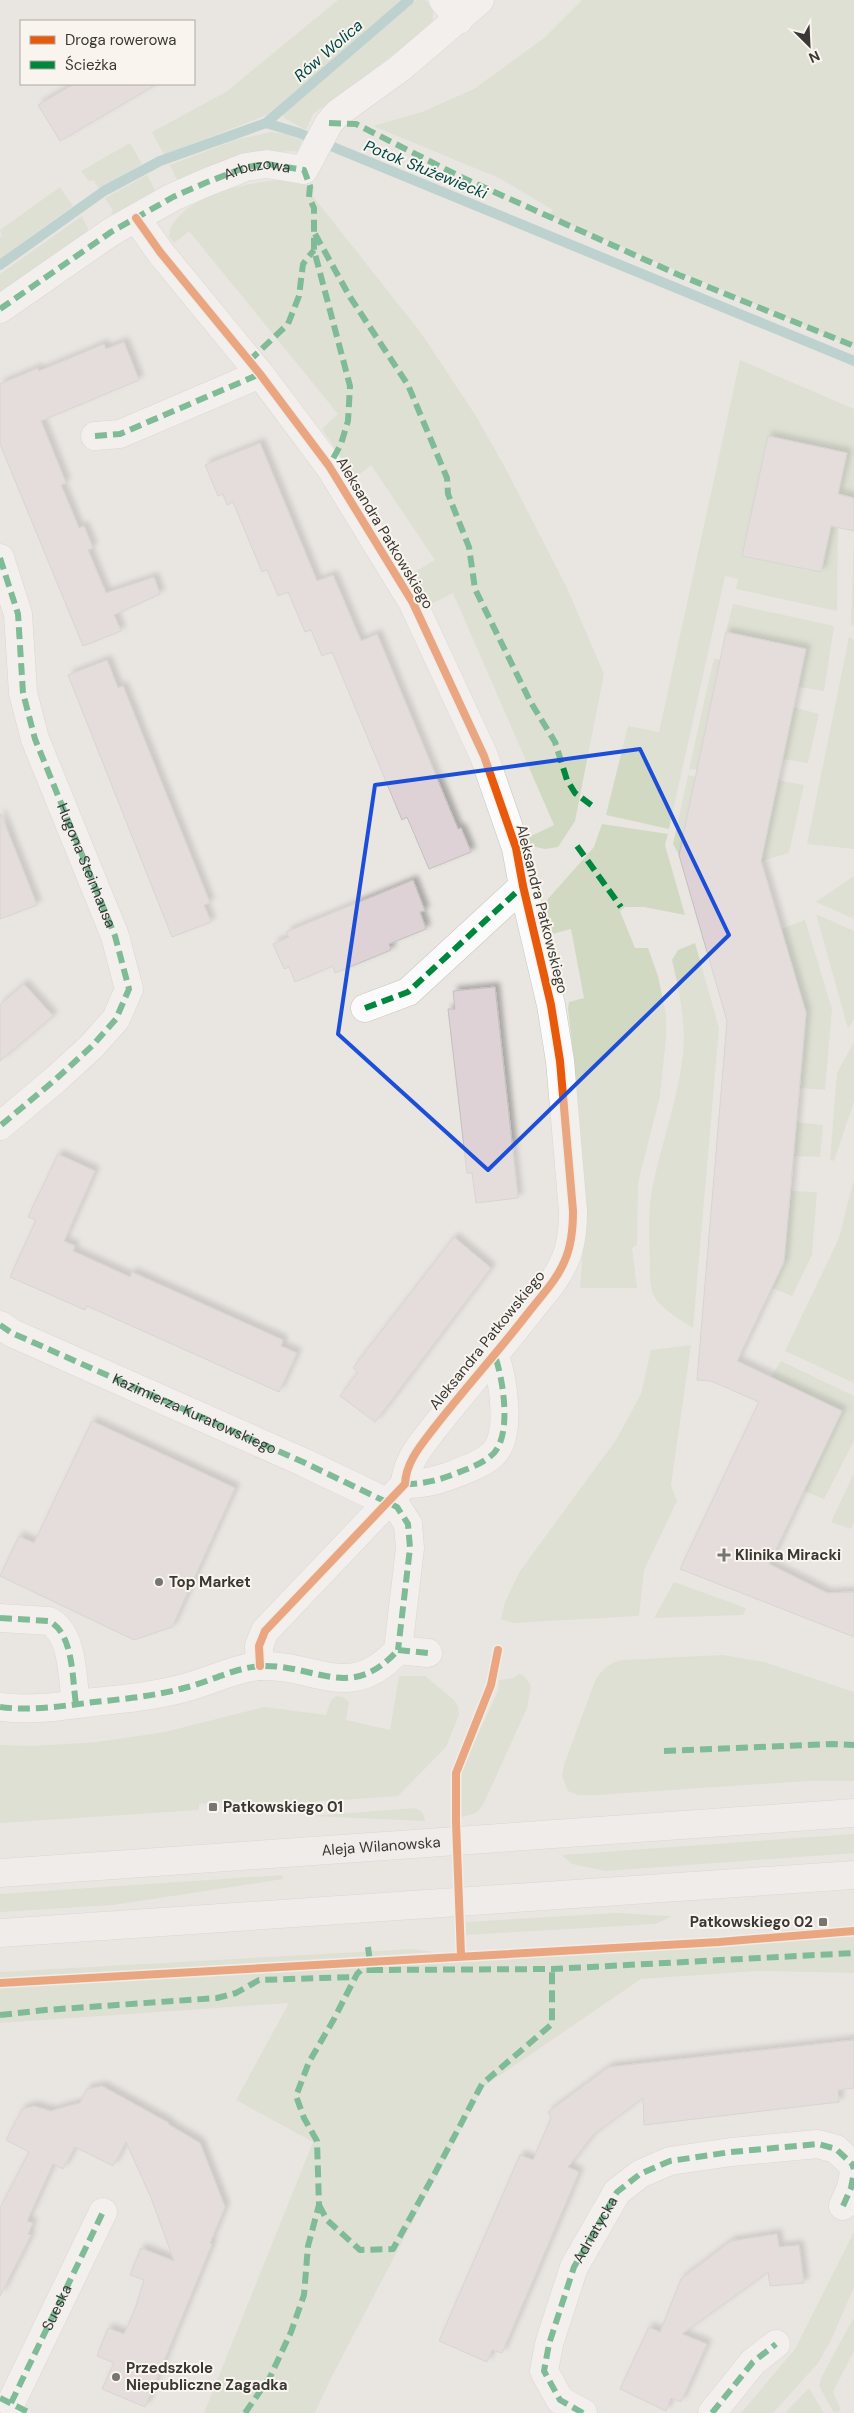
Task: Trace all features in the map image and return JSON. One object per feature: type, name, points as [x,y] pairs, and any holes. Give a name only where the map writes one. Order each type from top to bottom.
[{"type":"main road","name":"Aleja Wilanowska","points":[[0,1873],[854,1813]]},
{"type":"main road","points":[[0,1933],[854,1875]]},
{"type":"street","name":"Arbuzowa","points":[[0,309],[111,232],[173,197],[246,167],[267,164],[304,170],[329,123],[338,113],[399,69],[450,9],[480,0]]},
{"type":"street","name":"Aleksandra Patkowskiego","points":[[136,218],[160,252],[260,374],[329,466],[413,603],[484,756],[516,848],[551,1005],[560,1061],[573,1230],[565,1260],[554,1279],[418,1449],[397,1493]]},
{"type":"street","points":[[95,436],[120,434],[260,374]]},
{"type":"street","name":"Hugona Steinhausa","points":[[0,558],[18,614],[23,693],[35,740],[115,936],[129,989],[116,1019],[92,1046],[0,1126]]},
{"type":"street","points":[[366,1008],[408,992],[523,886]]},
{"type":"street","name":"Kazimierza Kuratowskiego","points":[[0,1325],[28,1340],[397,1493]]},
{"type":"street","name":"Aleksandra Patkowskiego","points":[[397,1493],[475,1466],[494,1453],[499,1445],[504,1429],[502,1384],[494,1356]]},
{"type":"street","points":[[0,1707],[28,1708],[76,1704],[166,1693],[260,1666],[291,1668],[348,1679],[375,1671],[386,1663],[398,1650],[410,1535],[397,1493]]},
{"type":"street","points":[[260,1666],[259,1646],[272,1622],[397,1493]]},
{"type":"street","points":[[0,1618],[49,1621],[56,1624],[65,1639],[68,1651],[76,1704]]},
{"type":"street","points":[[398,1650],[428,1653]]},
{"type":"street","name":"Adriatycka","points":[[582,2413],[560,2400],[544,2371],[549,2344],[574,2267],[617,2192],[640,2174],[670,2161],[731,2152],[818,2144],[836,2149],[852,2164],[854,2171],[851,2188],[843,2206]]},
{"type":"street","name":"Sueska","points":[[13,2404],[103,2212]]},
{"type":"street","points":[[712,2413],[753,2362],[776,2344]]},
{"type":"highlighted area","points":[[640,749],[729,935],[488,1170],[338,1034],[375,785]]},
{"type":"green space","points":[[338,0],[405,0],[277,111],[164,155],[152,132],[226,92]]},
{"type":"green space","points":[[416,0],[426,0],[433,10],[433,21],[430,23],[432,26],[313,114],[306,130],[284,118],[282,112]]},
{"type":"green space","points":[[582,0],[854,0],[854,347],[548,215],[553,210],[499,178],[373,126],[422,112],[474,89],[544,38]]},
{"type":"green space","points":[[271,132],[285,134],[302,140],[298,151],[271,152],[178,182],[170,165],[235,140]]},
{"type":"green space","points":[[130,143],[142,164],[99,189],[94,180],[89,181],[81,171]]},
{"type":"green space","points":[[147,175],[157,194],[114,215],[111,213],[113,210],[105,198]]},
{"type":"green space","points":[[281,180],[315,187],[312,195],[421,333],[476,416],[508,473],[567,588],[604,674],[575,821],[558,847],[545,849],[531,846],[527,838],[554,825],[453,593],[429,605],[411,574],[435,560],[371,465],[355,478],[322,429],[338,414],[189,231],[174,243],[169,237],[173,224],[183,212],[197,203],[232,188]]},
{"type":"green space","points":[[60,187],[73,206],[0,259],[0,237],[2,236],[0,230]]},
{"type":"green space","points":[[82,216],[90,233],[0,294],[0,274]]},
{"type":"green space","points":[[740,360],[854,409],[854,498],[838,494],[847,453],[768,436],[742,556],[821,572],[831,526],[838,527],[837,611],[736,589],[738,579],[725,576],[669,829],[606,815],[628,726],[659,732]]},
{"type":"green space","points":[[854,531],[854,626],[851,625]]},
{"type":"green space","points":[[733,604],[834,626],[824,691],[798,687],[806,649],[726,632]]},
{"type":"green space","points":[[849,637],[854,640],[854,849],[807,844]]},
{"type":"green space","points":[[714,658],[721,660],[698,770],[689,769]]},
{"type":"green space","points":[[793,707],[819,714],[808,763],[782,759]]},
{"type":"green space","points":[[688,775],[696,777],[679,855],[673,844]]},
{"type":"green space","points":[[777,780],[804,785],[789,853],[761,861]]},
{"type":"green space","points":[[602,824],[668,834],[665,845],[685,915],[644,907],[625,907],[620,911],[635,948],[648,948],[658,976],[666,1014],[666,1038],[660,1096],[638,1183],[637,1245],[632,1248],[637,1288],[580,1288],[583,1253],[582,1148],[568,1009],[569,1002],[584,998],[571,929],[548,935],[546,901],[594,847]]},
{"type":"green space","points":[[854,876],[854,919],[816,902]]},
{"type":"green space","points":[[816,914],[854,931],[854,1019],[848,1029]]},
{"type":"green space","points":[[805,920],[832,1009],[825,1090],[800,1088],[806,1013],[781,929]]},
{"type":"green space","points":[[695,943],[719,1028],[693,1328],[665,1309],[653,1294],[650,1277],[649,1231],[653,1184],[682,1062],[684,1036],[682,1011],[672,960],[678,950]]},
{"type":"green space","points":[[854,1042],[854,1102],[834,1161],[830,1160],[837,1073]]},
{"type":"green space","points":[[797,1122],[823,1125],[820,1157],[794,1156]]},
{"type":"green space","points":[[854,1178],[854,1383],[785,1351],[839,1238]]},
{"type":"green space","points":[[791,1191],[817,1192],[812,1255],[792,1296],[772,1288],[784,1262]]},
{"type":"green space","points":[[691,1345],[671,1485],[677,1501],[644,1570],[639,1616],[514,1623],[501,1619],[505,1602],[520,1571],[616,1440],[641,1394],[651,1350]]},
{"type":"green space","points":[[781,1361],[854,1396],[854,1441],[824,1499],[804,1491],[842,1411],[771,1377]]},
{"type":"green space","points":[[854,1473],[854,1523],[851,1529],[831,1522]]},
{"type":"green space","points":[[674,1582],[746,1608],[743,1615],[654,1618]]},
{"type":"green space","points":[[723,1655],[764,1662],[854,1692],[854,1781],[807,1781],[596,1795],[578,1795],[568,1791],[562,1776],[564,1765],[595,1681],[600,1673],[612,1663],[621,1660]]},
{"type":"green space","points":[[520,1674],[526,1678],[531,1686],[527,1708],[483,1805],[476,1813],[462,1817],[460,1780],[463,1767],[498,1691],[499,1680],[513,1678]]},
{"type":"green space","points":[[399,1676],[425,1676],[454,1700],[458,1707],[459,1715],[446,1747],[398,1796],[227,1808],[227,1802],[199,1804],[199,1810],[0,1823],[0,1745],[33,1746],[97,1742],[165,1732],[264,1707],[326,1715],[331,1700],[336,1696],[343,1697],[349,1702],[346,1720],[390,1730]]},
{"type":"green space","points":[[415,1808],[422,1813],[425,1821],[310,1816]]},
{"type":"green space","points":[[854,1834],[854,1853],[606,1871],[572,1864],[562,1855]]},
{"type":"green space","points":[[282,1875],[283,1879],[113,1905],[0,1912],[0,1894]]},
{"type":"green space","points":[[617,1913],[672,1916],[656,1924],[466,1935],[466,1922]]},
{"type":"green space","points":[[854,1936],[854,1973],[758,1971],[641,1979],[483,2087],[331,2378],[315,2413],[204,2413],[313,2142],[236,2100],[289,2003],[0,2023],[0,1988]]},
{"type":"green space","points":[[413,1949],[434,1952],[0,1979],[0,1972]]},
{"type":"green space","points":[[854,2232],[854,2287],[832,2338],[819,2362],[773,2413],[741,2413],[795,2349]]},
{"type":"green space","points":[[854,2317],[854,2351],[833,2392],[841,2410],[834,2413],[819,2386],[822,2376]]},
{"type":"green space","points":[[809,2388],[824,2413],[785,2413]]},
{"type":"building","points":[[72,85],[155,85],[60,141],[38,105]]},
{"type":"building","points":[[124,342],[139,380],[41,421],[66,483],[61,485],[79,528],[84,526],[93,548],[88,550],[106,593],[154,577],[160,594],[114,615],[121,631],[83,646],[0,444],[0,384],[38,368],[39,371],[104,344],[106,349]]},
{"type":"building","points":[[768,436],[847,453],[838,494],[854,498],[854,531],[831,526],[821,572],[742,556]]},
{"type":"building","points":[[260,443],[317,581],[333,575],[361,641],[377,634],[458,829],[461,828],[471,852],[429,869],[407,817],[402,820],[332,652],[322,656],[311,630],[305,632],[288,592],[278,596],[267,570],[262,572],[233,502],[227,505],[223,494],[218,496],[205,465]]},
{"type":"building","points":[[726,632],[806,649],[761,861],[806,1013],[784,1262],[737,1361],[842,1411],[769,1564],[827,1593],[854,1592],[854,1637],[680,1569],[759,1402],[711,1381],[697,1380],[727,1021],[679,855]]},
{"type":"building","points":[[107,660],[118,688],[123,686],[210,903],[204,905],[211,922],[172,937],[68,675]]},
{"type":"building","points":[[0,815],[37,905],[0,919]]},
{"type":"building","points":[[413,880],[425,911],[420,912],[426,929],[389,944],[391,950],[335,973],[333,966],[295,982],[289,967],[284,969],[273,944],[289,937],[286,932]]},
{"type":"building","points":[[24,984],[53,1016],[0,1061],[0,1005]]},
{"type":"building","points":[[495,987],[518,1198],[476,1203],[472,1173],[467,1173],[448,1009],[455,1009],[453,991]]},
{"type":"building","points":[[58,1154],[95,1171],[64,1241],[75,1246],[73,1251],[130,1277],[132,1272],[283,1340],[281,1346],[297,1353],[279,1392],[87,1306],[85,1310],[10,1277],[36,1220],[28,1217]]},
{"type":"building","points":[[454,1237],[491,1268],[375,1422],[340,1396],[358,1372],[353,1368]]},
{"type":"building","points":[[92,1421],[235,1488],[172,1627],[134,1640],[0,1576],[19,1536],[34,1543]]},
{"type":"building","points":[[854,2040],[854,2088],[838,2090],[839,2102],[644,2125],[643,2098],[593,2135],[568,2167],[579,2172],[502,2353],[492,2350],[487,2362],[439,2341],[520,2155],[533,2160],[551,2118],[548,2112],[609,2067]]},
{"type":"building","points":[[102,2086],[169,2123],[200,2143],[225,2207],[210,2243],[212,2244],[145,2407],[102,2389],[114,2363],[97,2356],[108,2328],[124,2334],[135,2309],[144,2280],[130,2275],[141,2248],[174,2261],[151,2198],[126,2142],[113,2166],[75,2147],[63,2169],[53,2164],[27,2221],[33,2223],[28,2234],[31,2235],[0,2296],[0,2208],[29,2152],[6,2140],[22,2109],[34,2106],[51,2111],[80,2103],[87,2089]]},
{"type":"building","points":[[777,2234],[779,2247],[799,2245],[804,2283],[770,2286],[768,2272],[682,2334],[707,2344],[681,2402],[671,2398],[666,2411],[620,2389],[649,2327],[660,2332],[681,2279],[731,2241]]},
{"type":"waterway","name":"Rów Wolica","points":[[266,123],[409,0]]},
{"type":"waterway","name":"Potok Służewiecki","points":[[0,265],[104,191],[160,161],[266,123],[299,133],[854,361]]},
{"type":"marked path","points":[[329,123],[356,124],[461,177],[679,275],[854,346]]},
{"type":"marked path","points":[[0,309],[111,232],[173,197],[246,167],[267,164],[304,170],[310,186],[309,197],[314,208],[314,250],[350,386],[348,421],[341,444],[329,466]]},
{"type":"marked path","points":[[315,234],[350,297],[408,385],[447,478],[448,494],[469,547],[475,589],[530,701],[555,742],[567,780],[575,793],[594,807]]},
{"type":"marked path","points":[[249,361],[288,324],[299,296],[303,264],[314,250]]},
{"type":"marked path","points":[[95,436],[120,434],[260,374]]},
{"type":"marked path","points":[[0,558],[18,614],[23,693],[35,739],[115,936],[129,989],[116,1019],[92,1046],[0,1126]]},
{"type":"marked path","points":[[577,846],[621,907]]},
{"type":"marked path","points":[[365,1008],[408,992],[523,886]]},
{"type":"marked path","points":[[0,1325],[12,1333],[303,1462],[397,1507],[408,1524],[410,1548],[398,1650]]},
{"type":"marked path","points":[[405,1484],[438,1480],[477,1465],[494,1453],[500,1444],[504,1420],[503,1392],[495,1356]]},
{"type":"marked path","points":[[0,1618],[49,1621],[57,1627],[63,1636],[70,1658],[76,1704]]},
{"type":"marked path","points":[[398,1650],[428,1653]]},
{"type":"marked path","points":[[0,1707],[47,1708],[151,1695],[184,1688],[241,1669],[260,1666],[280,1667],[332,1677],[348,1678],[364,1675],[381,1666],[398,1650]]},
{"type":"marked path","points":[[664,1751],[832,1744],[854,1745]]},
{"type":"marked path","points":[[245,2413],[270,2377],[291,2332],[304,2295],[308,2246],[319,2205],[317,2141],[304,2118],[296,2096],[309,2062],[357,1974],[361,1970],[371,1970],[368,1947]]},
{"type":"marked path","points":[[371,1970],[552,1969],[854,1953]]},
{"type":"marked path","points":[[319,2205],[327,2220],[360,2250],[393,2249],[482,2084],[552,2024],[552,1969]]},
{"type":"marked path","points":[[0,2015],[217,1998],[236,1993],[259,1980],[354,1977]]},
{"type":"marked path","points":[[583,2413],[560,2400],[544,2371],[549,2344],[574,2267],[617,2192],[640,2174],[670,2161],[731,2152],[818,2144],[836,2149],[852,2164],[854,2169]]},
{"type":"marked path","points":[[843,2206],[851,2188],[854,2172]]},
{"type":"marked path","points":[[11,2403],[103,2212]]},
{"type":"marked path","points":[[712,2413],[753,2362],[776,2344]]},
{"type":"marked path","points":[[0,2398],[30,2413]]},
{"type":"cycle path","points":[[136,218],[160,252],[260,374],[329,466],[413,603],[484,756],[516,848],[551,1005],[560,1061],[573,1211],[569,1248],[562,1267],[553,1281],[424,1441],[411,1461],[405,1484],[265,1631],[259,1646],[260,1666]]},
{"type":"cycle path","points":[[461,1955],[456,1773],[491,1685],[498,1650]]},
{"type":"cycle path","points":[[0,1983],[719,1942],[854,1931]]},
{"type":"place","name":"Klinika Miracki","points":[[724,1555]]},
{"type":"place","name":"Top Market","points":[[159,1582]]},
{"type":"place","name":"Patkowskiego 01","points":[[213,1807]]},
{"type":"place","name":"Patkowskiego 02","points":[[823,1922]]},
{"type":"place","name":"Przedszkole Niepubliczne Zagadka","points":[[116,2377]]}]
